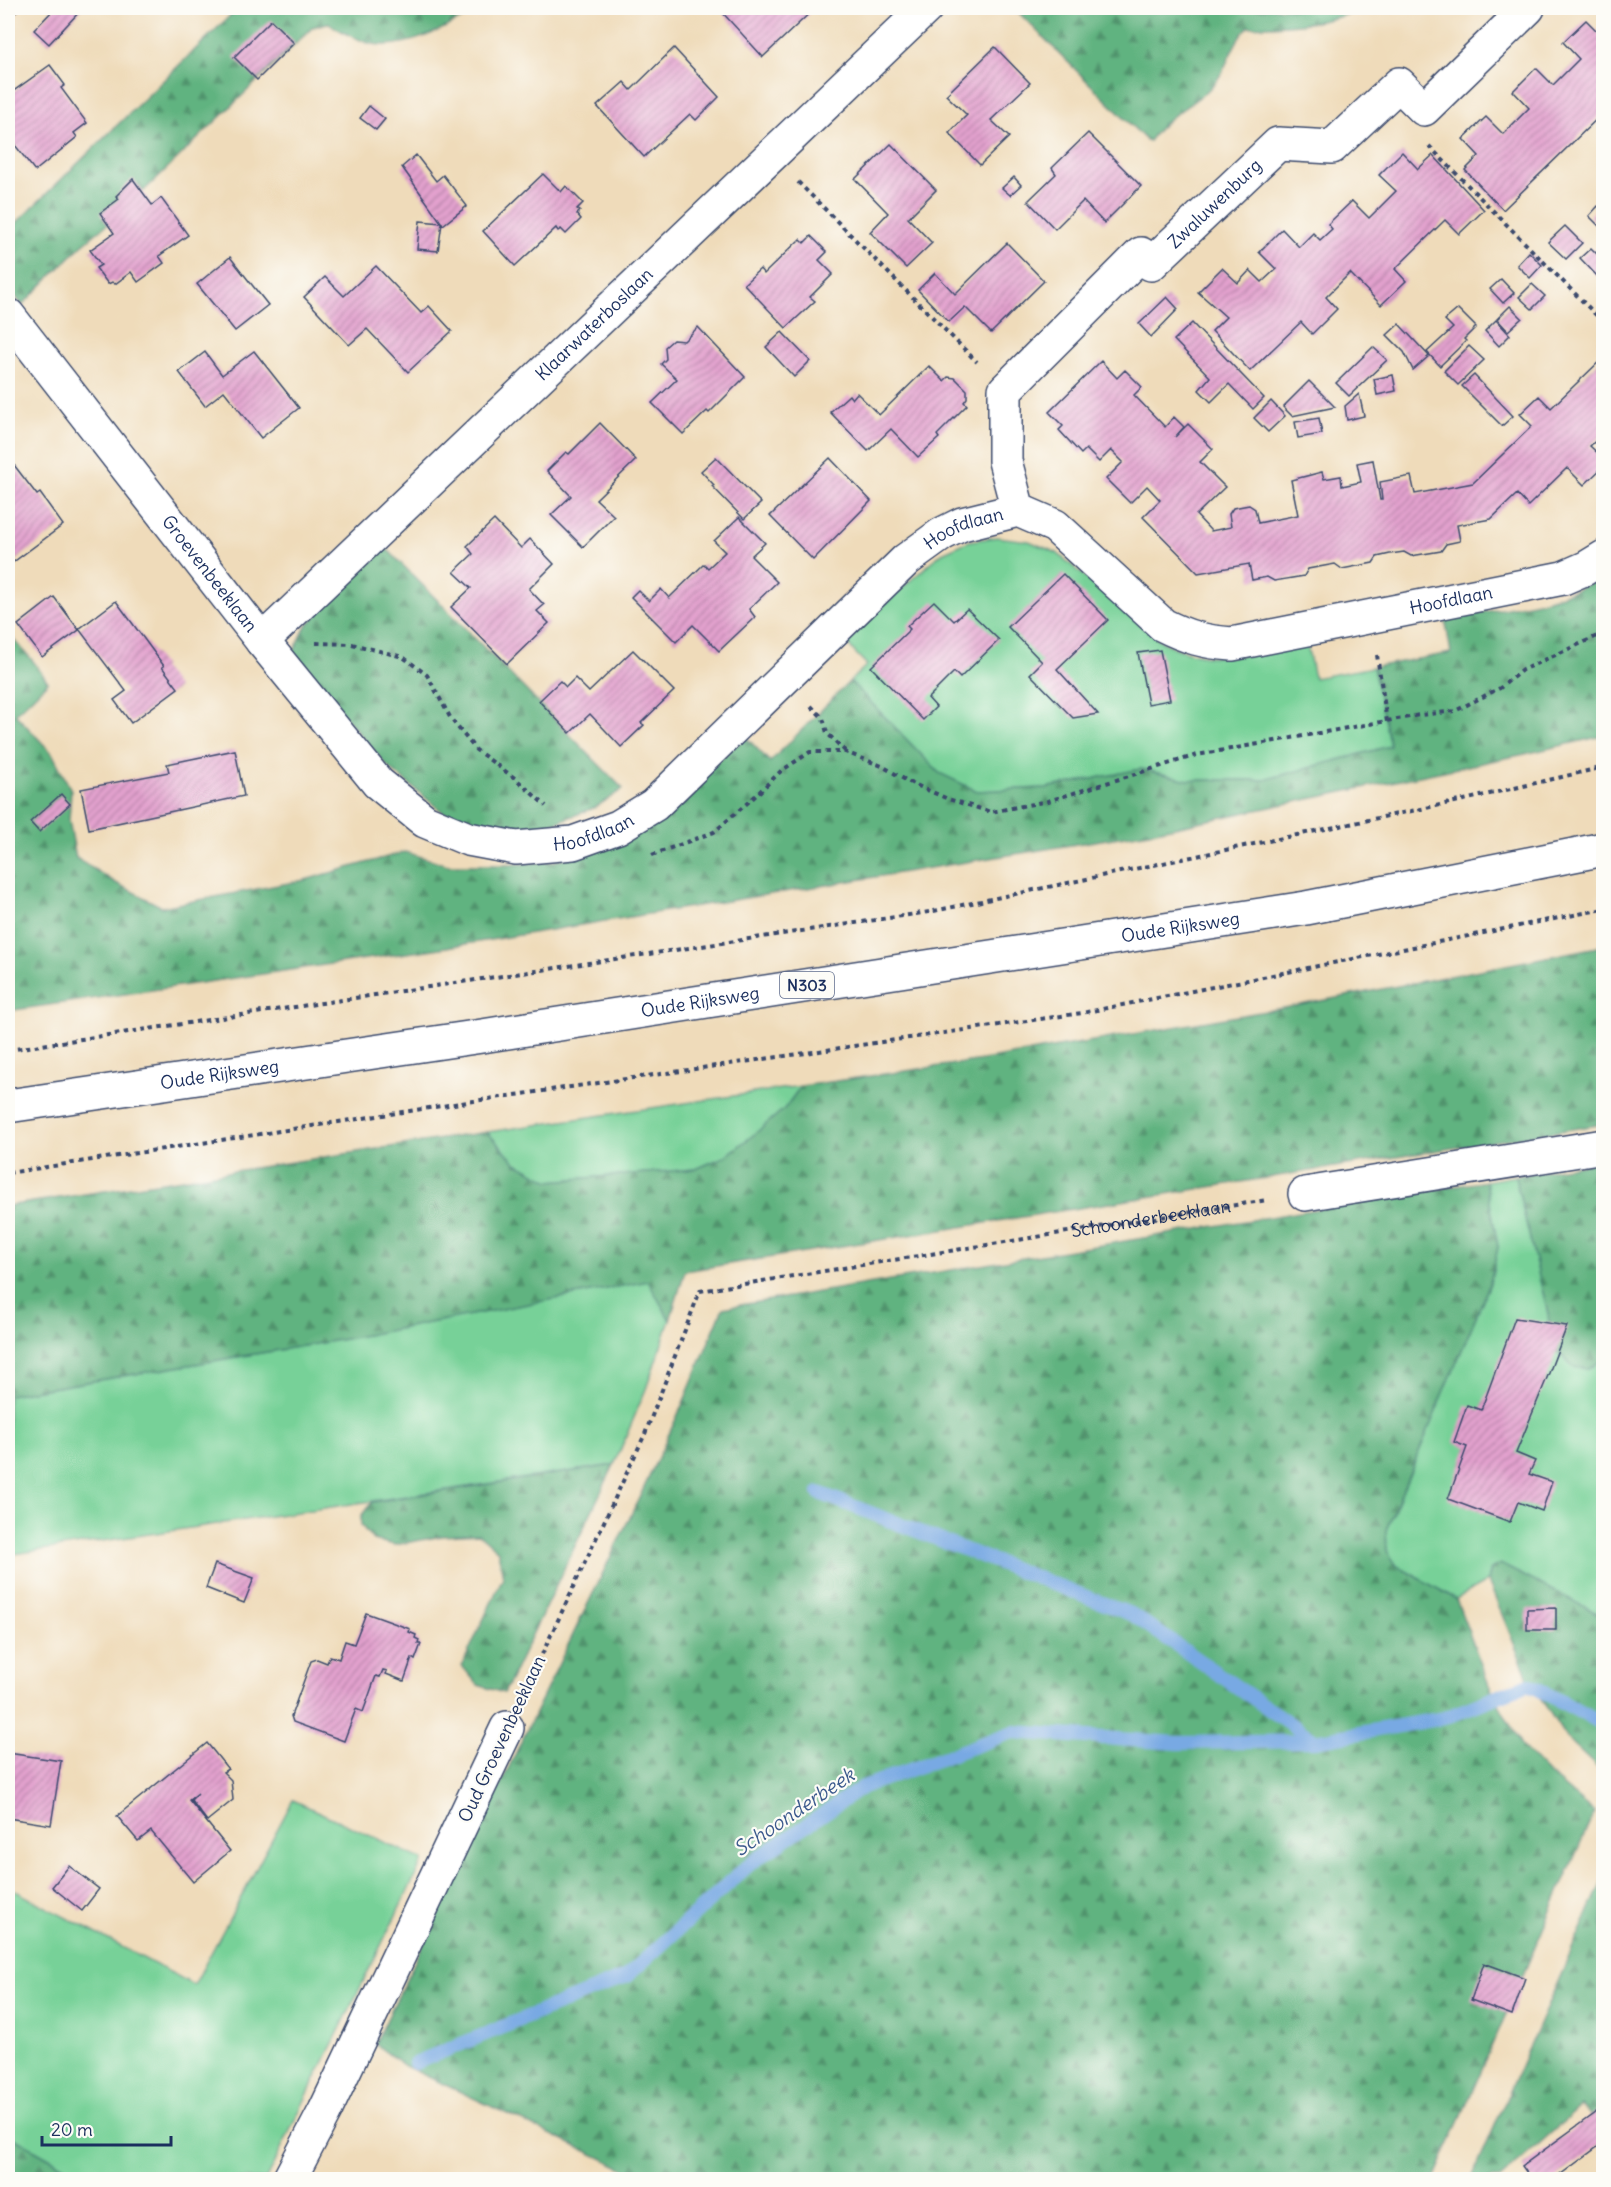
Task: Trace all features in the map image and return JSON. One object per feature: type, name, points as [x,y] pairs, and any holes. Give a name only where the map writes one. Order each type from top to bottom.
[{"type":"street","name":"Klaarwaterboslaan","points":[[262,641],[926,8]]},
{"type":"street","name":"Zwaluwenburg","points":[[1005,390],[1141,254],[1151,264],[1278,144],[1332,147],[1399,84],[1424,109],[1527,8]]},
{"type":"street","name":"Groevenbeeklaan","points":[[8,315],[262,641],[378,783],[424,821]]},
{"type":"street","points":[[1005,390],[1005,461],[1017,510]]},
{"type":"street","name":"Hoofdlaan","points":[[424,821],[468,839],[516,848],[573,843],[618,827],[654,805],[906,560],[942,534],[962,524],[1017,510],[1055,526],[1163,625],[1184,636],[1208,643],[1232,644],[1563,578],[1604,557]]},
{"type":"street","name":"Oude Rijksweg","points":[[8,1106],[470,1038],[1294,909],[1604,849]]},
{"type":"street","points":[[1305,1194],[1604,1146]]},
{"type":"street","name":"Oud Groevenbeeklaan","points":[[289,2180],[325,2111],[507,1728]]},
{"type":"path","points":[[1424,140],[1604,323]]},
{"type":"path","points":[[771,154],[1005,390]]},
{"type":"path","points":[[1370,616],[1387,722]]},
{"type":"path","points":[[646,857],[714,832],[781,771],[810,752],[845,752],[882,766],[909,782],[948,800],[991,812],[1048,801],[1197,755],[1420,715],[1455,711],[1500,688],[1522,670],[1604,633]]},
{"type":"path","points":[[262,641],[352,644],[403,657],[427,675],[451,719],[476,750],[516,779],[547,807],[573,843]]},
{"type":"path","points":[[784,678],[823,718],[827,733],[845,752]]},
{"type":"path","points":[[8,1050],[929,912],[1464,800],[1604,767]]},
{"type":"path","points":[[8,1173],[1082,1013],[1604,909]]},
{"type":"path","name":"Schoonderbeeklaan","points":[[699,1291],[1305,1194]]},
{"type":"path","name":"Oud Groevenbeeklaan","points":[[507,1728],[645,1434],[699,1291]]},
{"type":"green space","points":[[238,8],[481,8],[430,35],[387,45],[367,43],[327,23],[313,27],[123,211],[81,246],[22,305],[8,286],[8,231]]},
{"type":"green space","points":[[1014,8],[1365,8],[1321,21],[1248,27],[1237,41],[1221,75],[1209,89],[1163,124],[1149,141]]},
{"type":"green space","points":[[997,537],[1029,541],[1057,553],[1161,641],[1180,650],[1216,657],[1250,654],[1307,644],[1314,678],[1373,667],[1390,746],[1264,780],[1188,780],[1141,769],[1046,788],[977,791],[939,773],[850,681],[867,665],[843,640],[942,553],[969,541]]},
{"type":"green space","points":[[385,547],[623,789],[596,807],[537,830],[500,828],[444,813],[388,767],[292,655],[306,626]]},
{"type":"green space","points":[[1603,576],[1603,736],[1156,831],[441,948],[8,1011],[8,633],[48,682],[15,714],[52,753],[71,790],[69,820],[76,858],[116,883],[162,907],[305,880],[405,852],[448,865],[506,865],[556,861],[621,841],[746,737],[770,762],[850,681],[939,773],[977,791],[1046,788],[1141,769],[1188,780],[1264,780],[1390,746],[1373,667],[1451,653],[1445,618],[1547,600],[1585,586]]},
{"type":"green space","points":[[1603,946],[1603,1124],[685,1271],[670,1320],[648,1281],[345,1339],[8,1395],[8,1206],[487,1132],[516,1163],[549,1181],[696,1169],[726,1156],[756,1133],[785,1108],[801,1086],[983,1060],[1300,1005]]},
{"type":"green space","points":[[801,1086],[785,1108],[756,1133],[726,1156],[696,1169],[549,1181],[516,1163],[487,1132]]},
{"type":"green space","points":[[1603,1161],[1603,1359],[1589,1369],[1573,1367],[1557,1351],[1515,1176]]},
{"type":"green space","points":[[1515,1176],[1557,1351],[1589,1369],[1603,1359],[1603,1616],[1500,1564],[1491,1569],[1488,1581],[1456,1599],[1397,1566],[1387,1551],[1386,1530],[1490,1283],[1498,1247],[1486,1181]]},
{"type":"green space","points":[[1486,1181],[1498,1247],[1490,1283],[1386,1530],[1387,1551],[1397,1566],[1456,1599],[1489,1685],[1521,1745],[1550,1775],[1594,1812],[1434,2179],[646,2179],[405,2066],[375,2044],[641,1494],[681,1408],[723,1308]]},
{"type":"green space","points":[[648,1281],[670,1320],[646,1389],[614,1465],[8,1555],[8,1395],[345,1339]]},
{"type":"green space","points":[[614,1465],[504,1693],[478,1685],[462,1666],[503,1577],[498,1551],[479,1534],[442,1536],[395,1545],[373,1540],[361,1525],[361,1516],[372,1502]]},
{"type":"green space","points":[[1500,1564],[1603,1616],[1603,1773],[1566,1738],[1529,1680],[1488,1581],[1491,1569]]},
{"type":"green space","points":[[293,1800],[423,1860],[266,2179],[87,2179],[8,2135],[8,1887],[194,1985]]},
{"type":"green space","points":[[1603,1879],[1603,2127],[1581,2106],[1500,2179],[1471,2180]]},
{"type":"green space","points":[[8,2135],[87,2179],[8,2179]]},
{"type":"building","points":[[8,8],[20,8],[8,20]]},
{"type":"building","points":[[55,8],[83,8],[49,44],[34,30]]},
{"type":"building","points":[[723,8],[815,8],[763,57],[720,10]]},
{"type":"building","points":[[271,20],[294,43],[257,80],[234,57]]},
{"type":"building","points":[[1586,20],[1604,38],[1604,112],[1503,210],[1465,170],[1479,156],[1463,139],[1486,117],[1503,134],[1529,108],[1513,91],[1536,68],[1553,85],[1579,59],[1563,42]]},
{"type":"building","points":[[995,47],[1030,83],[991,120],[1009,137],[980,165],[949,133],[967,115],[946,95]]},
{"type":"building","points":[[674,48],[719,97],[696,120],[690,114],[644,157],[597,106],[624,82],[631,90]]},
{"type":"building","points":[[50,65],[65,85],[61,88],[87,123],[74,133],[77,137],[35,171],[8,136],[8,95]]},
{"type":"building","points":[[369,106],[385,119],[376,130],[360,118]]},
{"type":"building","points":[[1088,133],[1141,186],[1104,223],[1083,201],[1055,229],[1028,201],[1056,174],[1052,168]]},
{"type":"building","points":[[891,144],[936,190],[908,218],[932,243],[906,268],[870,232],[888,213],[855,179]]},
{"type":"building","points":[[1402,152],[1418,169],[1433,155],[1484,210],[1459,234],[1445,220],[1395,269],[1406,281],[1381,305],[1350,273],[1326,297],[1337,309],[1312,334],[1301,322],[1250,371],[1212,331],[1226,317],[1198,292],[1222,268],[1238,283],[1250,270],[1262,282],[1276,269],[1259,252],[1282,229],[1299,247],[1313,233],[1320,240],[1332,229],[1328,224],[1352,201],[1369,218],[1396,191],[1379,175]]},
{"type":"building","points":[[416,155],[436,181],[443,175],[467,206],[443,225],[402,167]]},
{"type":"building","points":[[543,174],[561,192],[566,186],[583,203],[577,209],[580,211],[577,214],[581,219],[566,234],[556,228],[515,266],[483,231]]},
{"type":"building","points":[[1014,177],[1021,185],[1010,195],[1002,188]]},
{"type":"building","points":[[133,179],[152,205],[161,198],[188,235],[159,256],[164,263],[138,282],[131,272],[115,284],[112,282],[108,284],[96,268],[101,265],[90,250],[114,233],[100,213],[119,199],[116,196]]},
{"type":"building","points":[[1598,206],[1604,212],[1604,231],[1589,216]]},
{"type":"building","points":[[420,221],[442,223],[438,251],[417,249]]},
{"type":"building","points":[[1565,226],[1582,243],[1566,259],[1548,242]]},
{"type":"building","points":[[811,236],[827,252],[819,260],[833,274],[810,297],[815,301],[786,328],[744,284],[760,269],[764,274],[800,239],[804,243]]},
{"type":"building","points":[[1007,243],[1044,281],[991,333],[965,307],[949,322],[918,290],[935,273],[955,294]]},
{"type":"building","points":[[1591,248],[1604,261],[1604,272],[1598,277],[1580,258]]},
{"type":"building","points":[[1529,252],[1542,265],[1530,278],[1517,265]]},
{"type":"building","points":[[230,257],[268,305],[235,331],[197,284]]},
{"type":"building","points":[[376,266],[421,313],[429,306],[452,331],[408,372],[367,329],[349,345],[304,297],[325,277],[344,296]]},
{"type":"building","points":[[1501,279],[1514,293],[1503,303],[1490,289]]},
{"type":"building","points":[[1532,284],[1545,296],[1532,309],[1519,297]]},
{"type":"building","points":[[1167,297],[1178,309],[1151,337],[1139,324]]},
{"type":"building","points":[[1510,306],[1522,318],[1508,331],[1497,319]]},
{"type":"building","points":[[1458,309],[1476,327],[1464,339],[1466,341],[1440,366],[1427,352],[1453,328],[1445,320]]},
{"type":"building","points":[[1496,320],[1510,335],[1499,346],[1485,331]]},
{"type":"building","points":[[1192,323],[1264,398],[1253,409],[1229,384],[1211,402],[1199,390],[1210,377],[1174,340]]},
{"type":"building","points":[[1399,324],[1429,356],[1413,370],[1404,352],[1387,335]]},
{"type":"building","points":[[698,327],[745,377],[709,413],[707,411],[683,434],[652,403],[677,379],[661,364],[666,359],[665,347],[673,340],[684,341]]},
{"type":"building","points":[[782,332],[810,361],[794,377],[766,347]]},
{"type":"building","points":[[1469,346],[1484,360],[1458,385],[1444,371]]},
{"type":"building","points":[[1373,347],[1387,360],[1349,396],[1336,383]]},
{"type":"building","points":[[254,351],[299,408],[261,438],[224,391],[205,406],[179,372],[205,352],[222,375]]},
{"type":"building","points":[[1604,357],[1604,433],[1590,446],[1604,459],[1604,466],[1584,485],[1567,468],[1528,506],[1517,494],[1491,519],[1457,525],[1460,541],[1446,544],[1441,551],[1411,556],[1404,552],[1390,554],[1377,557],[1373,563],[1342,569],[1335,564],[1308,569],[1304,576],[1274,581],[1267,577],[1252,580],[1249,564],[1198,573],[1143,517],[1160,500],[1147,486],[1130,503],[1106,479],[1123,462],[1111,450],[1099,462],[1086,449],[1081,454],[1059,430],[1063,426],[1049,412],[1101,361],[1117,378],[1125,370],[1142,387],[1134,395],[1165,427],[1174,417],[1184,427],[1175,437],[1188,424],[1213,449],[1200,462],[1225,487],[1196,515],[1211,531],[1231,527],[1229,514],[1233,508],[1249,505],[1255,509],[1258,523],[1298,515],[1291,480],[1322,472],[1324,479],[1341,476],[1342,486],[1361,482],[1357,463],[1373,460],[1380,500],[1382,500],[1380,482],[1411,476],[1415,494],[1473,483],[1532,426],[1520,414],[1539,396],[1551,408]]},
{"type":"building","points":[[929,366],[944,381],[948,377],[955,378],[967,390],[967,398],[964,402],[967,405],[937,435],[939,438],[918,457],[891,429],[868,451],[830,412],[849,395],[852,399],[857,393],[879,415]]},
{"type":"building","points":[[1393,375],[1396,391],[1377,395],[1374,379]]},
{"type":"building","points":[[1474,375],[1513,416],[1502,426],[1462,386]]},
{"type":"building","points":[[1309,381],[1335,407],[1292,416],[1283,407]]},
{"type":"building","points":[[1359,394],[1364,416],[1347,420],[1345,406]]},
{"type":"building","points":[[1271,401],[1285,416],[1268,432],[1254,418]]},
{"type":"building","points":[[1319,418],[1322,434],[1298,438],[1295,422]]},
{"type":"building","points":[[600,423],[636,460],[596,499],[614,516],[583,547],[551,515],[571,496],[547,471],[566,452],[569,454]]},
{"type":"building","points":[[716,457],[761,503],[744,519],[712,486],[714,485],[701,471]]},
{"type":"building","points":[[830,458],[871,501],[813,560],[770,516]]},
{"type":"building","points":[[14,465],[37,495],[40,493],[63,525],[8,566],[8,470]]},
{"type":"building","points":[[739,517],[765,543],[751,556],[777,582],[749,609],[755,617],[719,651],[693,625],[676,642],[631,597],[638,590],[649,601],[661,589],[669,598],[704,564],[708,568],[725,552],[714,541]]},
{"type":"building","points":[[494,520],[521,548],[530,539],[554,564],[529,589],[544,605],[537,611],[549,623],[507,664],[451,607],[471,588],[454,572],[473,554],[467,546]]},
{"type":"building","points":[[1063,574],[1108,620],[1057,669],[1098,714],[1073,718],[1030,674],[1042,662],[1008,627]]},
{"type":"building","points":[[54,597],[79,630],[42,657],[18,625]]},
{"type":"building","points":[[116,601],[178,688],[131,723],[114,700],[126,691],[79,629]]},
{"type":"building","points":[[934,601],[954,621],[967,609],[999,640],[960,678],[954,672],[928,698],[936,707],[923,720],[871,667],[910,629],[907,626]]},
{"type":"building","points":[[633,650],[674,691],[641,723],[644,725],[621,747],[590,714],[570,733],[539,701],[560,681],[566,687],[575,678],[589,692]]},
{"type":"building","points":[[1160,650],[1170,700],[1148,704],[1138,653]]},
{"type":"building","points":[[235,750],[244,796],[89,829],[81,789],[169,772],[167,764]]},
{"type":"building","points":[[61,794],[70,804],[39,832],[30,822]]},
{"type":"building","points":[[1515,1318],[1567,1326],[1516,1453],[1535,1461],[1529,1474],[1552,1482],[1542,1511],[1518,1502],[1510,1522],[1448,1499],[1467,1447],[1454,1442],[1467,1405],[1481,1410]]},
{"type":"building","points":[[215,1564],[254,1578],[244,1603],[206,1588]]},
{"type":"building","points":[[1556,1608],[1556,1630],[1527,1630],[1527,1609]]},
{"type":"building","points":[[366,1613],[410,1629],[409,1632],[416,1635],[415,1638],[419,1640],[418,1644],[421,1644],[415,1660],[412,1658],[404,1681],[386,1674],[387,1671],[383,1670],[380,1677],[376,1676],[363,1712],[356,1709],[344,1741],[293,1722],[291,1716],[311,1661],[317,1659],[327,1663],[330,1656],[339,1659],[345,1641],[354,1644]]},
{"type":"building","points":[[207,1743],[228,1769],[223,1772],[231,1780],[233,1800],[207,1821],[191,1800],[198,1793],[189,1800],[230,1851],[193,1882],[151,1831],[138,1841],[117,1816]]},
{"type":"building","points":[[8,1753],[61,1761],[51,1825],[8,1818]]},
{"type":"building","points":[[69,1866],[99,1889],[82,1911],[52,1887]]},
{"type":"building","points":[[1484,1963],[1525,1978],[1512,2015],[1471,2000]]},
{"type":"building","points":[[1599,2110],[1604,2117],[1604,2142],[1553,2180],[1532,2180],[1522,2166]]},
{"type":"waterway","name":"Schoonderbeek","points":[[819,1493],[1133,1615],[1315,1741]]},
{"type":"waterway","name":"Schoonderbeek","points":[[415,2063],[627,1976],[751,1863],[863,1787],[1013,1732],[1178,1743],[1315,1741],[1444,1718],[1529,1684],[1604,1725]]}]
